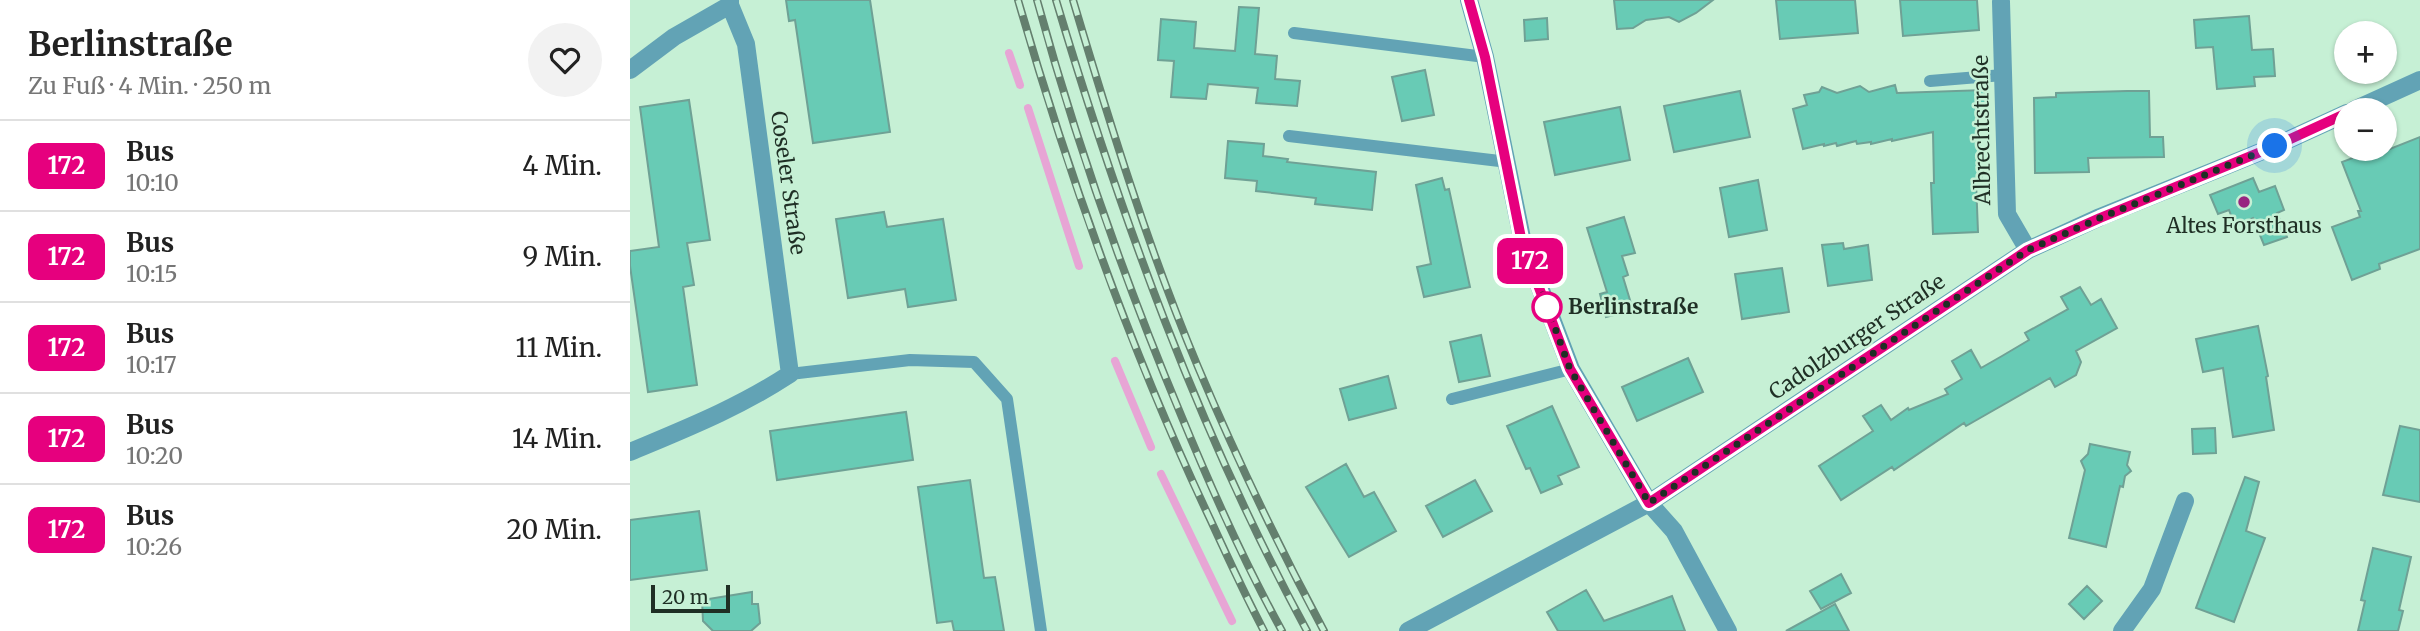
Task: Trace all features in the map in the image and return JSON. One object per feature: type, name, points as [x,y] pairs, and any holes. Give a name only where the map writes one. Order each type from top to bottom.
[{"type":"street","points":[[1469,0],[1485,57],[1508,162],[1522,243],[1570,369],[1649,503],[1674,531],[1728,631]]},
{"type":"street","points":[[630,70],[674,37],[730,2]]},
{"type":"street","name":"Coseler Straße","points":[[730,2],[746,44],[790,374]]},
{"type":"street","name":"Albrechtstraße","points":[[2001,2],[2007,214],[2028,250]]},
{"type":"street","points":[[2380,98],[2420,80]]},
{"type":"street","name":"Cadolzburger Straße","points":[[1408,631],[1649,503],[2028,250],[2334,119]]},
{"type":"street","points":[[630,452],[722,414],[757,396],[790,374]]},
{"type":"street","points":[[2122,631],[2152,589],[2185,501]]},
{"type":"lane","points":[[1294,33],[1485,57]]},
{"type":"lane","points":[[1930,81],[2003,75]]},
{"type":"lane","points":[[1289,136],[1508,162]]},
{"type":"lane","points":[[790,374],[910,360],[974,362],[1007,398],[1041,631]]},
{"type":"lane","points":[[1452,398],[1570,369]]},
{"type":"building","points":[[786,0],[870,0],[890,132],[813,143],[795,20],[789,21]]},
{"type":"building","points":[[1614,0],[1713,0],[1679,22],[1669,17],[1646,20],[1633,28],[1617,29]]},
{"type":"building","points":[[1776,0],[1855,0],[1858,33],[1780,39]]},
{"type":"building","points":[[1900,0],[1977,0],[1979,30],[1903,36]]},
{"type":"building","points":[[1239,7],[1259,8],[1255,54],[1277,56],[1275,79],[1300,81],[1297,106],[1256,103],[1258,88],[1208,84],[1206,99],[1171,97],[1174,61],[1158,60],[1161,19],[1196,22],[1194,48],[1235,51]]},
{"type":"building","points":[[2249,16],[2252,50],[2273,49],[2275,76],[2254,77],[2255,86],[2217,89],[2213,47],[2196,48],[2194,20]]},
{"type":"building","points":[[1547,18],[1548,39],[1525,41],[1524,20]]},
{"type":"building","points":[[1425,70],[1434,115],[1402,121],[1392,77]]},
{"type":"building","points":[[1895,85],[1897,93],[1985,90],[1986,114],[1979,115],[1982,181],[1976,181],[1978,232],[1933,234],[1933,132],[1871,144],[1857,144],[1856,141],[1837,146],[1836,143],[1824,144],[1803,149],[1793,109],[1807,105],[1804,95],[1819,92],[1822,87],[1837,93],[1860,86],[1869,92]]},
{"type":"building","points":[[1740,91],[1750,137],[1674,152],[1664,106]]},
{"type":"building","points":[[2149,91],[2150,137],[2163,137],[2164,157],[2088,158],[2089,172],[2035,173],[2034,98],[2056,97],[2056,93]]},
{"type":"building","points":[[689,100],[710,240],[687,243],[694,285],[683,287],[697,385],[648,392],[630,251],[659,247],[640,107]]},
{"type":"building","points":[[1620,107],[1630,160],[1555,175],[1544,122]]},
{"type":"building","points":[[2420,137],[2420,249],[2379,264],[2380,269],[2352,280],[2332,227],[2360,217],[2358,211],[2361,211],[2342,162],[2397,161],[2397,146]]},
{"type":"building","points":[[1228,141],[1264,144],[1263,156],[1288,159],[1287,162],[1376,172],[1372,210],[1315,204],[1316,198],[1256,191],[1257,181],[1225,178]]},
{"type":"building","points":[[1442,178],[1445,190],[1449,189],[1470,287],[1424,297],[1417,267],[1431,264],[1416,185]]},
{"type":"building","points":[[2253,178],[2259,192],[2275,186],[2284,210],[2277,213],[2287,237],[2264,245],[2253,218],[2235,226],[2229,210],[2218,214],[2210,195]]},
{"type":"building","points":[[1758,180],[1767,230],[1729,237],[1720,188]]},
{"type":"building","points":[[884,212],[887,227],[943,219],[956,300],[908,307],[905,289],[848,298],[836,219]]},
{"type":"building","points":[[1624,217],[1635,253],[1622,256],[1628,275],[1623,277],[1633,310],[1606,317],[1600,294],[1607,292],[1587,228]]},
{"type":"building","points":[[1843,243],[1844,249],[1868,245],[1872,280],[1828,286],[1822,245]]},
{"type":"building","points":[[1782,268],[1789,312],[1742,319],[1735,274]]},
{"type":"building","points":[[2080,287],[2091,305],[2101,299],[2117,328],[2076,351],[2081,362],[2076,375],[2055,387],[2050,378],[1966,426],[1964,423],[1894,470],[1892,467],[1841,500],[1819,466],[1873,431],[1863,416],[1881,405],[1891,420],[1908,408],[1909,410],[1948,394],[1945,389],[1962,379],[1952,361],[1971,350],[1981,368],[2002,356],[2029,340],[2025,333],[2068,309],[2061,297]]},
{"type":"building","points":[[2258,326],[2268,376],[2274,430],[2233,437],[2223,368],[2203,372],[2196,339]]},
{"type":"building","points":[[1481,335],[1490,376],[1459,382],[1450,342]]},
{"type":"building","points":[[1688,358],[1703,392],[1637,421],[1622,387]]},
{"type":"building","points":[[1388,376],[1396,408],[1349,420],[1340,389]]},
{"type":"building","points":[[1552,406],[1579,467],[1558,476],[1562,484],[1541,493],[1530,468],[1526,469],[1507,426]]},
{"type":"building","points":[[906,412],[913,460],[777,480],[770,431]]},
{"type":"building","points":[[2400,426],[2420,430],[2420,502],[2383,495]]},
{"type":"building","points":[[2215,428],[2216,453],[2193,454],[2192,429]]},
{"type":"building","points":[[2090,444],[2130,452],[2127,465],[2131,471],[2125,476],[2123,487],[2120,486],[2106,547],[2069,538],[2085,470],[2081,461],[2088,454]]},
{"type":"building","points":[[1346,464],[1364,497],[1374,492],[1396,531],[1349,557],[1306,487]]},
{"type":"building","points":[[2245,477],[2259,482],[2246,531],[2265,538],[2234,622],[2196,608]]},
{"type":"building","points":[[970,480],[984,578],[995,577],[1004,631],[954,631],[952,621],[937,623],[918,487]]},
{"type":"building","points":[[1475,480],[1492,511],[1443,537],[1426,506]]},
{"type":"building","points":[[699,511],[707,570],[630,580],[630,520]]},
{"type":"building","points":[[2373,548],[2411,557],[2399,610],[2403,611],[2398,631],[2358,631],[2365,601],[2361,600]]},
{"type":"building","points":[[1841,574],[1851,593],[1821,609],[1810,591]]},
{"type":"building","points":[[2087,586],[2102,601],[2084,619],[2069,604]]},
{"type":"building","points":[[1586,590],[1604,621],[1672,596],[1685,631],[1558,631],[1547,612]]},
{"type":"building","points":[[752,592],[752,604],[758,604],[760,623],[751,631],[713,631],[703,621],[702,600]]},
{"type":"building","points":[[1835,604],[1849,631],[1786,631]]},
{"type":"waterway","points":[[1009,53],[1020,85]]},
{"type":"waterway","points":[[1028,108],[1079,266]]},
{"type":"waterway","points":[[1115,361],[1151,447]]},
{"type":"waterway","points":[[1161,474],[1232,621]]},
{"type":"railway","points":[[1018,0],[1059,134],[1128,329],[1182,457],[1264,631]]},
{"type":"railway","points":[[1037,0],[1102,210],[1140,313],[1216,497],[1282,631]]},
{"type":"railway","points":[[1056,0],[1107,162],[1165,322],[1231,479],[1307,631]]},
{"type":"railway","points":[[1073,0],[1131,185],[1180,322],[1242,467],[1324,631]]},
{"type":"bus line","name":"172","points":[[1469,0],[1485,57],[1508,162],[1522,243],[1570,369],[1649,503],[2028,250],[2334,119]]},
{"type":"place","name":"Altes Forsthaus","points":[[2244,202]]},
{"type":"place","name":"Berlinstraße","points":[[1547,307]]},
{"type":"route","points":[[1547,307],[1543,295],[1570,369],[1649,503],[2028,250],[2275,146]]}]
